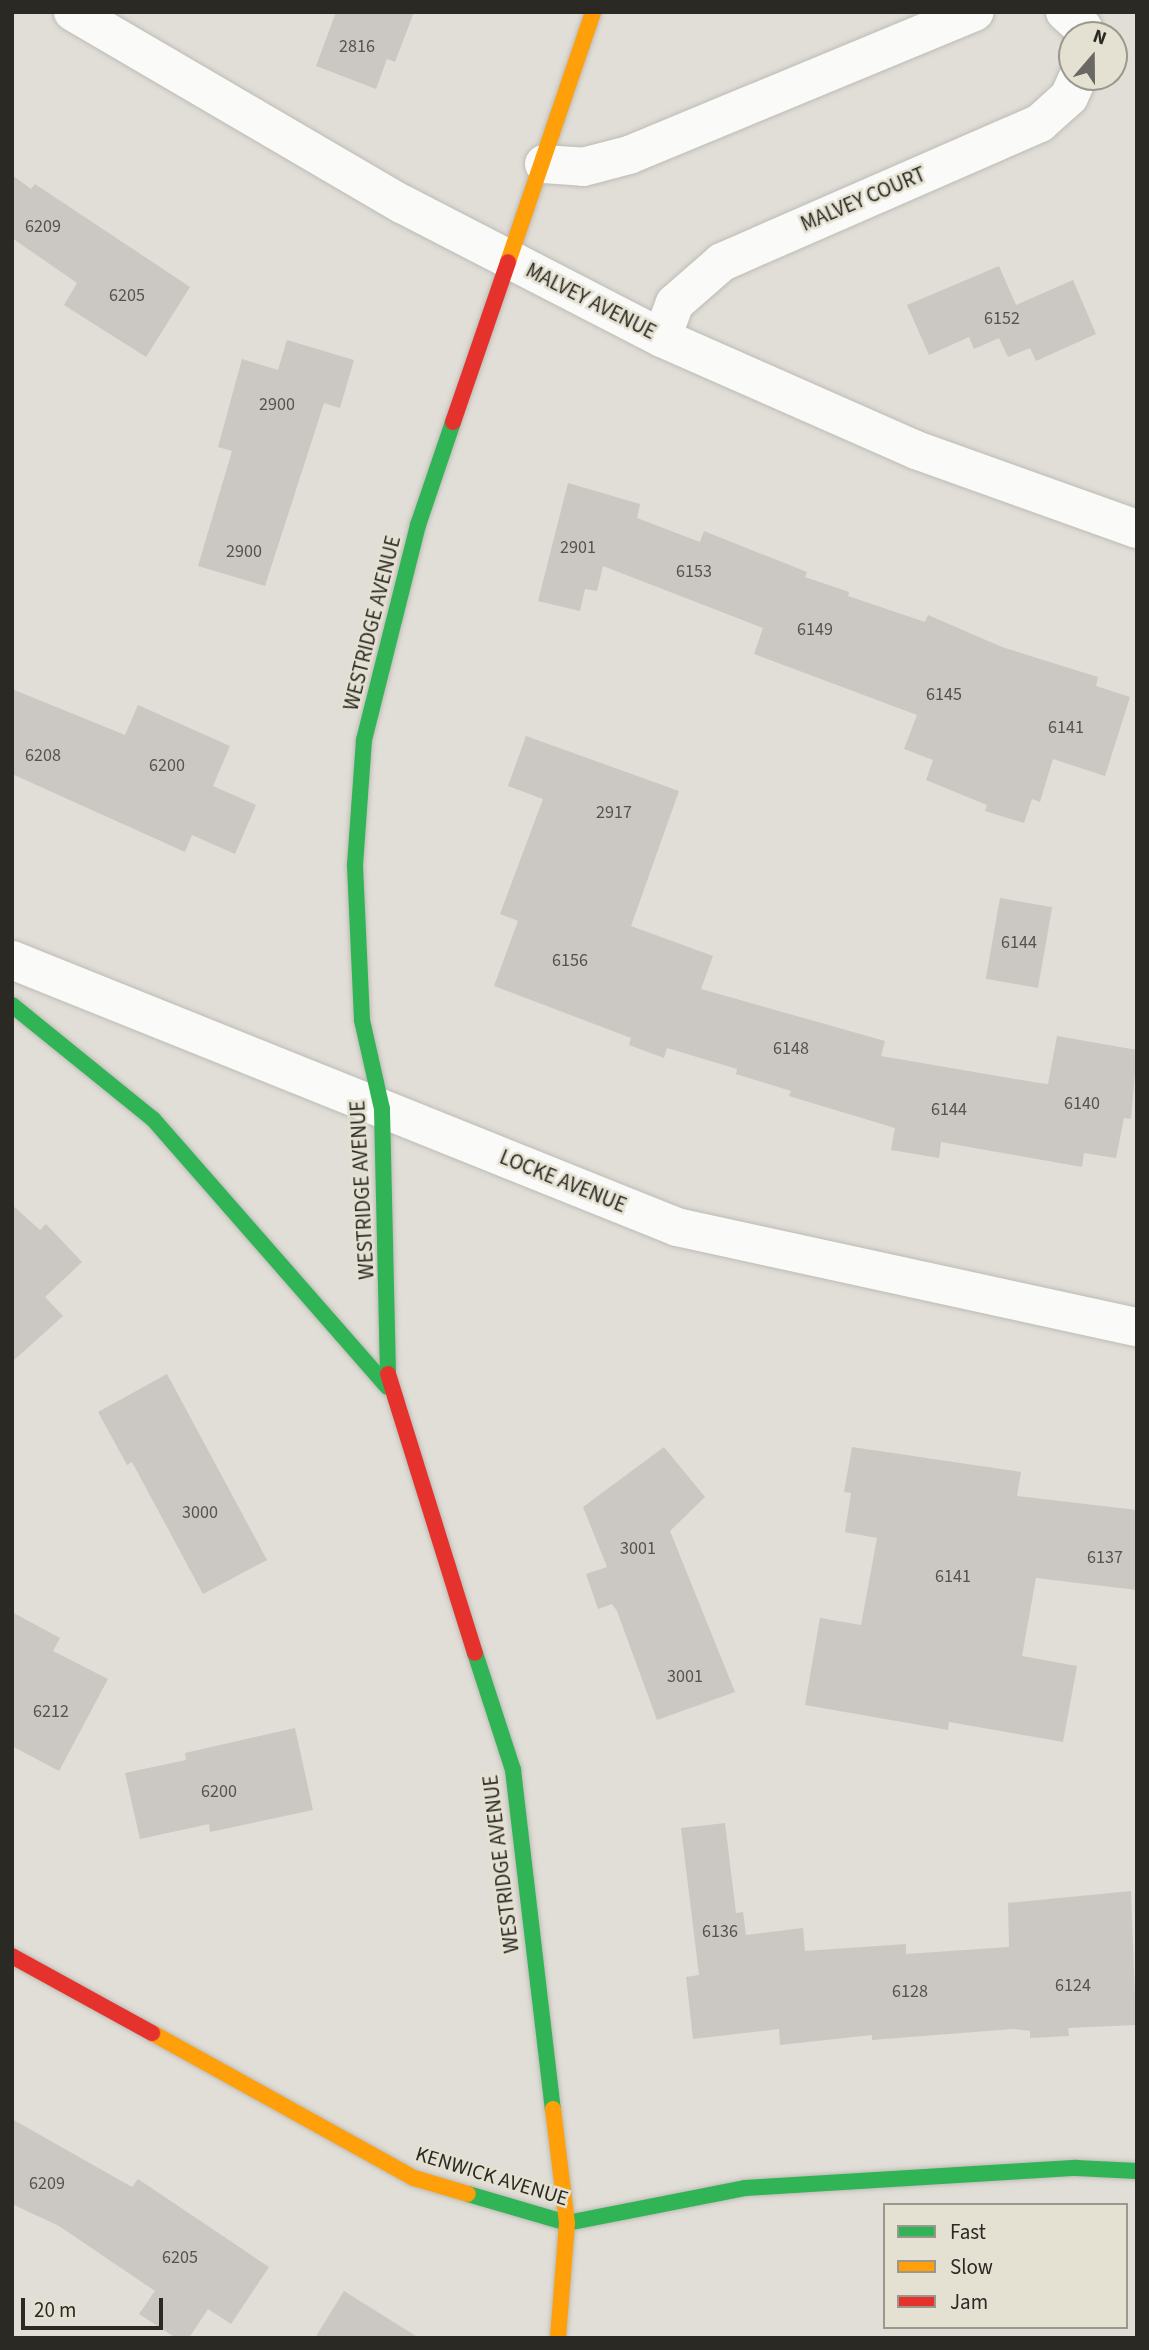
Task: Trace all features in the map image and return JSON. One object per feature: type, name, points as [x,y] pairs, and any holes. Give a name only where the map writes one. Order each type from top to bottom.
[{"type":"street","name":"MALVEY AVENUE","points":[[73,12],[402,204],[662,338],[916,450],[1137,529]]},
{"type":"street","name":"WESTRIDGE AVENUE","points":[[558,2338],[568,2223],[513,1770],[388,1387],[382,1109],[362,1020],[355,865],[364,740],[418,525],[544,164],[593,12]]},
{"type":"street","points":[[544,164],[583,167],[629,155],[975,12]]},
{"type":"street","name":"MALVEY COURT","points":[[662,338],[675,303],[722,262],[1040,123],[1069,97],[1072,91]]},
{"type":"street","name":"LOCKE AVENUE","points":[[12,960],[677,1227],[1137,1327]]},
{"type":"street","points":[[12,1005],[153,1119],[388,1387]]},
{"type":"street","name":"KENWICK AVENUE","points":[[12,1956],[414,2178],[568,2223],[745,2188],[1076,2168],[1137,2171]]},
{"type":"building","points":[[336,12],[414,12],[395,62],[387,59],[376,89],[316,66]]},
{"type":"building","points":[[12,175],[31,189],[35,184],[190,287],[146,357],[64,305],[77,283],[12,238]]},
{"type":"building","points":[[999,266],[1016,305],[1073,280],[1096,334],[1036,361],[1030,348],[1008,357],[999,338],[974,349],[969,337],[929,355],[907,305]]},
{"type":"building","points":[[287,340],[354,360],[340,408],[324,403],[265,586],[198,566],[232,451],[218,447],[242,359],[278,370]]},
{"type":"building","points":[[568,483],[640,504],[637,518],[700,542],[704,531],[807,572],[805,577],[849,592],[848,596],[925,622],[928,615],[1002,647],[1098,677],[1096,686],[1130,697],[1105,776],[1053,759],[1040,802],[1032,799],[1024,823],[985,811],[987,805],[926,780],[933,760],[904,749],[917,715],[754,654],[763,628],[603,566],[597,591],[585,589],[580,611],[538,601]]},
{"type":"building","points":[[12,689],[125,735],[138,705],[230,746],[213,786],[256,805],[235,854],[192,835],[185,852],[12,774]]},
{"type":"building","points":[[526,736],[679,791],[631,926],[713,956],[701,989],[885,1041],[881,1056],[1033,1082],[1048,1084],[1057,1036],[1137,1050],[1131,1119],[1124,1118],[1116,1158],[1084,1153],[1082,1167],[941,1142],[939,1158],[891,1150],[895,1128],[789,1096],[791,1091],[736,1074],[737,1069],[667,1048],[664,1058],[629,1045],[631,1038],[494,986],[518,921],[500,914],[543,799],[508,786]]},
{"type":"building","points":[[1000,898],[1052,907],[1038,988],[986,979]]},
{"type":"building","points":[[12,1205],[40,1230],[46,1224],[82,1262],[45,1297],[63,1316],[12,1362]]},
{"type":"building","points":[[167,1374],[267,1560],[203,1594],[132,1462],[127,1465],[98,1412]]},
{"type":"building","points":[[664,1447],[705,1497],[670,1531],[735,1692],[657,1720],[617,1611],[612,1604],[598,1609],[586,1574],[607,1567],[583,1507]]},
{"type":"building","points":[[852,1447],[1021,1472],[1017,1496],[1137,1510],[1137,1590],[1036,1578],[1022,1656],[1077,1666],[1063,1742],[949,1722],[948,1730],[805,1705],[820,1618],[861,1625],[877,1538],[845,1532],[851,1493],[844,1492]]},
{"type":"building","points":[[12,1612],[60,1638],[53,1651],[108,1679],[59,1771],[12,1746]]},
{"type":"building","points":[[295,1728],[313,1810],[210,1832],[209,1824],[140,1839],[125,1773],[186,1760],[185,1753]]},
{"type":"building","points":[[725,1823],[736,1913],[743,1912],[746,1935],[803,1928],[805,1951],[906,1944],[906,1954],[1009,1947],[1008,1903],[1131,1891],[1136,2025],[1068,2028],[1069,2036],[1030,2038],[1030,2031],[1013,2029],[872,2040],[872,2035],[780,2045],[779,2029],[693,2039],[686,1977],[699,1975],[681,1828]]},
{"type":"building","points":[[12,2119],[132,2187],[138,2179],[269,2267],[231,2324],[208,2309],[189,2338],[176,2338],[139,2314],[155,2291],[59,2226],[12,2204]]},
{"type":"building","points":[[344,2291],[419,2338],[315,2338]]},
{"type":"traffic: fast","points":[[388,1374],[382,1109],[362,1020],[355,865],[364,740],[418,525],[453,422]]},
{"type":"traffic: fast","points":[[12,1005],[153,1119],[388,1387]]},
{"type":"traffic: fast","points":[[475,1653],[513,1770],[553,2109]]},
{"type":"traffic: fast","points":[[468,2194],[567,2223],[745,2188],[1076,2168],[1137,2171]]},
{"type":"traffic: slow","points":[[508,262],[593,12]]},
{"type":"traffic: slow","points":[[152,2033],[414,2178],[468,2194]]},
{"type":"traffic: slow","points":[[553,2109],[567,2223],[558,2338]]},
{"type":"traffic: jam","points":[[453,422],[508,262]]},
{"type":"traffic: jam","points":[[388,1374],[475,1653]]},
{"type":"traffic: jam","points":[[12,1956],[152,2033]]}]
